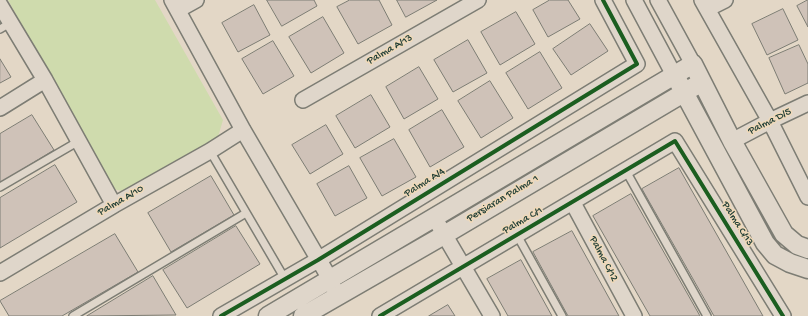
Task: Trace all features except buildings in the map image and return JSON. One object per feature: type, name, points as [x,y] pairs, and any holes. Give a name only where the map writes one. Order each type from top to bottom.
[{"type":"street","points":[[196,0],[175,5],[242,130],[330,279],[337,296]]},
{"type":"street","name":"Palma A/13","points":[[303,100],[478,0]]},
{"type":"street","name":"Palma A/4","points":[[221,316],[318,260],[637,64],[604,0]]},
{"type":"street","points":[[634,0],[765,243],[775,255],[790,263],[808,269]]},
{"type":"street","points":[[658,0],[693,64],[732,141],[784,234],[797,245],[808,249]]},
{"type":"street","points":[[725,0],[704,4],[770,121],[808,197]]},
{"type":"street","points":[[0,5],[5,26],[45,80],[114,205]]},
{"type":"street","points":[[268,316],[693,64]]},
{"type":"street","points":[[0,108],[45,80]]},
{"type":"street","name":"Persiaran Palma 1","points":[[303,316],[444,235],[684,91],[702,82]]},
{"type":"street","name":"Palma D/5","points":[[732,141],[808,103]]},
{"type":"street","name":"Palma A/10","points":[[0,273],[114,205],[210,151],[242,130]]},
{"type":"street","name":"Palma C/1","points":[[380,316],[516,234],[573,203],[675,141]]},
{"type":"street","name":"Palma C/13","points":[[675,141],[783,316]]},
{"type":"street","name":"Palma C/12","points":[[573,203],[634,316]]},
{"type":"street","points":[[434,217],[492,316]]},
{"type":"lane","points":[[0,187],[79,141]]},
{"type":"lane","points":[[210,151],[285,279]]},
{"type":"lane","points":[[626,171],[707,316]]},
{"type":"lane","points":[[73,316],[246,213]]},
{"type":"lane","points":[[516,234],[562,316]]},
{"type":"green space","points":[[8,0],[155,0],[223,120],[218,137],[122,191],[113,189]]},
{"type":"cycle path","points":[[221,316],[318,260],[637,64],[603,0]]},
{"type":"cycle path","points":[[380,316],[675,141],[783,316]]}]
